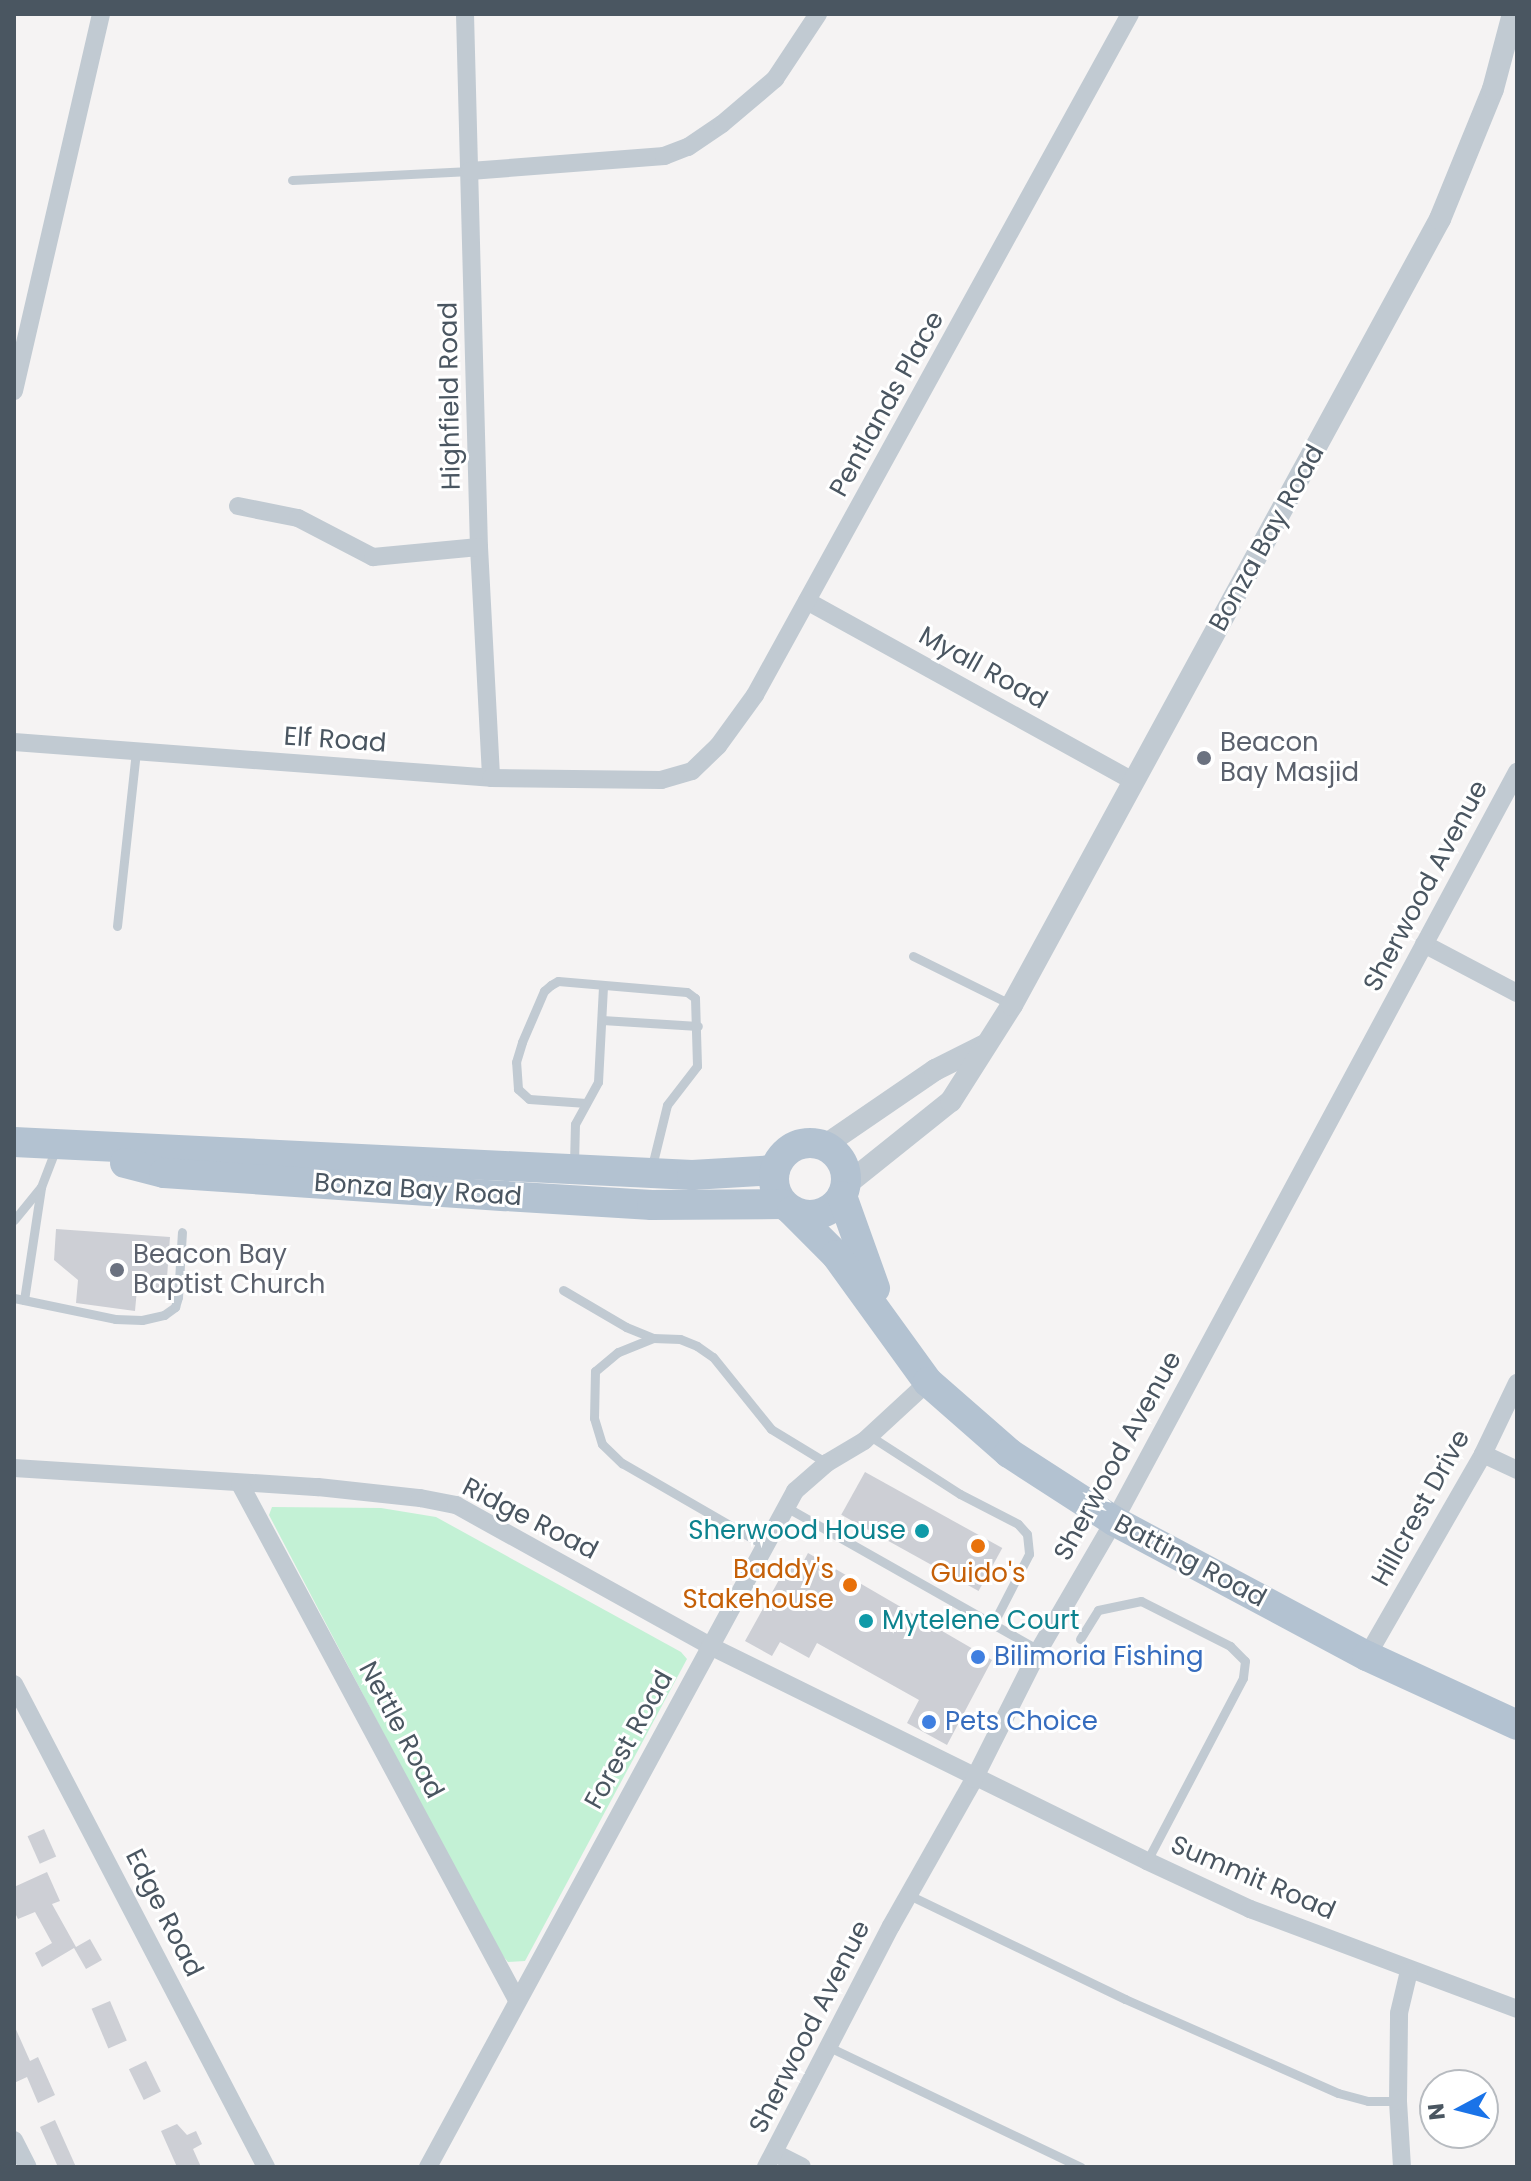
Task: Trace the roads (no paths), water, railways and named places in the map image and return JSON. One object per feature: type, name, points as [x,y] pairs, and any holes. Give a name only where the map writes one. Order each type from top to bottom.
[{"type":"main road","name":"Bonza Bay Road","points":[[14,1142],[650,1173],[732,1175],[775,1170]]},
{"type":"main road","points":[[800,1144],[824,1146],[842,1162],[844,1191],[825,1212],[803,1215],[787,1208],[774,1182],[775,1170],[789,1150],[800,1144]]},
{"type":"main road","name":"Bonza Bay Road","points":[[57,1145],[164,1173],[652,1205],[787,1208]]},
{"type":"main road","name":"Batting Road","points":[[844,1191],[864,1266],[901,1344]]},
{"type":"main road","name":"Batting Road","points":[[787,1208],[836,1255],[928,1382],[1009,1453],[1114,1521],[1367,1656],[1517,1725]]},
{"type":"street","points":[[14,391],[101,14]]},
{"type":"street","name":"Highfield Road","points":[[465,14],[479,547],[491,778]]},
{"type":"street","points":[[470,171],[664,156],[688,147],[714,131],[775,79],[818,14]]},
{"type":"street","name":"Pentlands Place","points":[[653,780],[692,771],[718,746],[755,695],[1130,14]]},
{"type":"street","name":"Bonza Bay Road","points":[[844,1191],[951,1101],[1012,1005],[1440,219],[1493,89],[1513,14]]},
{"type":"street","points":[[238,506],[298,518],[373,557],[479,547]]},
{"type":"street","name":"Myall Road","points":[[807,601],[1133,781]]},
{"type":"street","name":"Elf Road","points":[[14,742],[491,778],[653,780]]},
{"type":"street","name":"Sherwood Avenue","points":[[770,2160],[909,1895],[974,1779],[1039,1650],[1114,1521],[1517,772]]},
{"type":"street","points":[[1424,944],[1517,993]]},
{"type":"street","name":"Bonza Bay Road","points":[[824,1146],[935,1070],[984,1045]]},
{"type":"street","name":"Forest Road","points":[[428,2167],[795,1491],[827,1463],[869,1435],[928,1382]]},
{"type":"street","name":"Hillcrest Drive","points":[[1367,1656],[1483,1454],[1517,1383]]},
{"type":"street","points":[[1483,1454],[1517,1470]]},
{"type":"street","name":"Ridge Road","points":[[14,1468],[318,1487],[456,1505],[710,1646],[974,1779]]},
{"type":"street","name":"Nettle Road","points":[[240,1484],[517,2000]]},
{"type":"street","name":"Edge Road","points":[[14,1684],[19,1707],[266,2167]]},
{"type":"street","name":"Summit Road","points":[[974,1779],[1250,1909],[1517,2009]]},
{"type":"street","points":[[1402,2167],[1398,2101],[1399,2013],[1409,1971]]},
{"type":"street","points":[[14,2140],[28,2167]]},
{"type":"street","points":[[770,2160],[802,2167]]},
{"type":"lane","points":[[292,180],[470,171]]},
{"type":"lane","points":[[117,926],[136,751]]},
{"type":"lane","points":[[913,956],[1012,1005]]},
{"type":"lane","points":[[586,1103],[529,1099],[518,1089],[516,1062],[531,1020],[551,985],[558,981],[687,992],[695,998],[698,1006],[697,1066],[667,1105],[650,1173]]},
{"type":"lane","points":[[573,1170],[575,1124],[598,1082],[603,986]]},
{"type":"lane","points":[[602,1020],[698,1026]]},
{"type":"lane","points":[[57,1145],[41,1187],[19,1299],[115,1319],[142,1320],[164,1315],[175,1307],[178,1297],[182,1232]]},
{"type":"lane","points":[[14,1220],[41,1187]]},
{"type":"lane","points":[[563,1290],[626,1327],[653,1338],[680,1339],[713,1357],[771,1429],[827,1463]]},
{"type":"lane","points":[[653,1338],[618,1352],[595,1371],[594,1418],[602,1444],[622,1463],[764,1545]]},
{"type":"lane","points":[[869,1435],[960,1494],[1018,1524],[1027,1534],[1029,1554],[993,1624]]},
{"type":"lane","points":[[786,1507],[1039,1650]]},
{"type":"lane","points":[[1080,1639],[1098,1610],[1141,1601],[1230,1646],[1245,1661],[1243,1678],[1147,1861]]},
{"type":"lane","points":[[909,1895],[1125,1999],[1338,2093],[1368,2101],[1398,2101]]},
{"type":"lane","points":[[829,2047],[1081,2167]]},
{"type":"place","name":"Beacon Bay Masjid","points":[[1204,758]]},
{"type":"place","name":"Beacon Bay Baptist Church","points":[[117,1270]]},
{"type":"place","name":"Sherwood House","points":[[922,1531]]},
{"type":"place","name":"Guido's","points":[[978,1546]]},
{"type":"place","name":"Baddy's Stakehouse","points":[[850,1585]]},
{"type":"place","name":"Mytelene Court","points":[[866,1621]]},
{"type":"place","name":"Bilimoria Fishing","points":[[978,1657]]},
{"type":"place","name":"Pets Choice","points":[[929,1722]]}]
